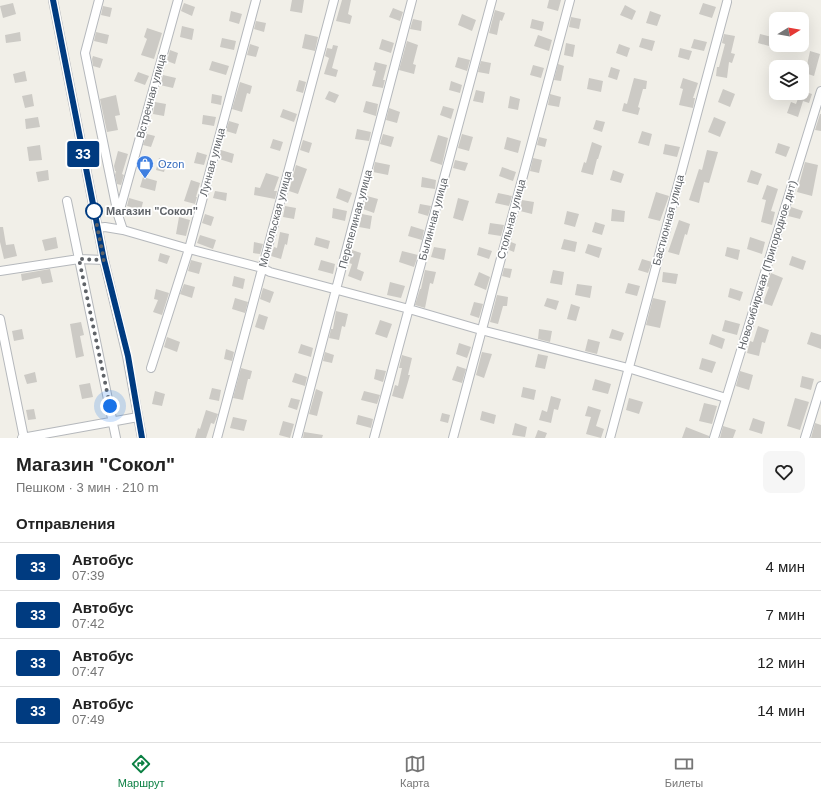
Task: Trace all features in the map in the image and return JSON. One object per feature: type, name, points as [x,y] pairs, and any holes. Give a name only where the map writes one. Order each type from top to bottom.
[{"type":"street","points":[[53,0],[104,260],[128,356],[142,438]]},
{"type":"street","points":[[99,0],[85,53],[118,214],[123,230]]},
{"type":"street","name":"Встречная улица","points":[[118,214],[178,0]]},
{"type":"street","name":"Лунная улица","points":[[151,368],[189,250],[256,0]]},
{"type":"street","name":"Монгольская улица","points":[[217,438],[334,0]]},
{"type":"street","name":"Перепелиная улица","points":[[297,438],[412,0]]},
{"type":"street","name":"Былинная улица","points":[[374,438],[492,0]]},
{"type":"street","name":"Стольная улица","points":[[453,438],[570,0]]},
{"type":"street","name":"Бастионная улица","points":[[610,438],[727,2]]},
{"type":"street","name":"Новосибирская (Пригородное днт)","points":[[714,438],[821,91]]},
{"type":"street","points":[[67,201],[116,438]]},
{"type":"street","points":[[98,228],[105,227],[123,230],[189,250],[262,268],[270,272],[481,330],[628,368],[726,398]]},
{"type":"street","points":[[0,272],[79,259],[104,260]]},
{"type":"street","points":[[0,319],[23,438],[138,417]]},
{"type":"street","points":[[805,438],[821,386]]},
{"type":"building","points":[[292,0],[304,0],[302,13],[290,11]]},
{"type":"building","points":[[342,0],[351,0],[348,14],[352,16],[350,24],[336,21]]},
{"type":"building","points":[[549,0],[561,0],[558,11],[547,8]]},
{"type":"building","points":[[13,3],[16,14],[3,18],[0,6]]},
{"type":"building","points":[[184,3],[195,7],[192,16],[181,11]]},
{"type":"building","points":[[703,3],[716,7],[712,18],[699,14]]},
{"type":"building","points":[[625,5],[636,11],[632,20],[620,15]]},
{"type":"building","points":[[103,6],[112,8],[110,17],[101,15]]},
{"type":"building","points":[[393,8],[403,12],[400,21],[389,17]]},
{"type":"building","points":[[495,10],[505,13],[502,21],[500,20],[497,35],[489,33]]},
{"type":"building","points":[[231,11],[242,14],[239,24],[229,21]]},
{"type":"building","points":[[650,11],[661,15],[657,26],[646,23]]},
{"type":"building","points":[[462,14],[476,20],[472,31],[458,25]]},
{"type":"building","points":[[571,17],[581,19],[579,29],[569,27]]},
{"type":"building","points":[[413,19],[422,21],[421,31],[410,29]]},
{"type":"building","points":[[532,19],[544,22],[542,31],[530,28]]},
{"type":"building","points":[[256,21],[266,23],[264,32],[254,29]]},
{"type":"building","points":[[182,26],[194,29],[192,40],[180,37]]},
{"type":"building","points":[[147,28],[162,33],[154,59],[141,55],[147,39],[144,37]]},
{"type":"building","points":[[20,32],[21,41],[6,43],[5,35]]},
{"type":"building","points":[[96,32],[109,35],[107,44],[94,41]]},
{"type":"building","points":[[305,34],[318,37],[315,51],[302,48]]},
{"type":"building","points":[[724,34],[735,36],[731,53],[735,54],[732,63],[729,62],[727,78],[716,76],[717,67],[719,67],[725,44],[722,43]]},
{"type":"building","points":[[760,34],[769,36],[769,46],[758,43]]},
{"type":"building","points":[[538,35],[552,40],[549,51],[534,46]]},
{"type":"building","points":[[222,38],[236,41],[234,50],[220,47]]},
{"type":"building","points":[[642,38],[655,41],[652,51],[639,47]]},
{"type":"building","points":[[382,39],[394,43],[391,53],[379,49]]},
{"type":"building","points":[[694,39],[707,42],[704,51],[691,48]]},
{"type":"building","points":[[407,41],[418,45],[413,64],[416,65],[414,74],[399,70]]},
{"type":"building","points":[[566,43],[575,45],[573,57],[564,55]]},
{"type":"building","points":[[250,44],[259,47],[256,57],[247,55]]},
{"type":"building","points":[[619,44],[630,48],[627,57],[616,53]]},
{"type":"building","points":[[333,45],[338,46],[332,68],[338,70],[336,77],[324,74],[329,58],[325,56],[327,48],[332,49]]},
{"type":"building","points":[[680,48],[692,51],[689,60],[678,57]]},
{"type":"building","points":[[170,50],[178,53],[175,64],[167,61]]},
{"type":"building","points":[[810,51],[820,54],[814,76],[809,74],[808,60]]},
{"type":"building","points":[[93,56],[103,59],[100,68],[93,66]]},
{"type":"building","points":[[458,57],[470,60],[467,71],[455,67]]},
{"type":"building","points":[[212,61],[229,66],[226,75],[209,70]]},
{"type":"building","points":[[481,61],[491,63],[489,74],[478,72]]},
{"type":"building","points":[[375,62],[387,65],[383,80],[385,80],[383,88],[372,86],[376,71],[373,70]]},
{"type":"building","points":[[558,64],[564,66],[561,81],[554,80]]},
{"type":"building","points":[[533,65],[544,68],[541,78],[530,75]]},
{"type":"building","points":[[611,67],[620,70],[617,80],[608,77]]},
{"type":"building","points":[[25,71],[27,81],[15,83],[13,74]]},
{"type":"building","points":[[138,72],[149,76],[145,85],[134,81]]},
{"type":"building","points":[[163,75],[176,78],[173,88],[160,85]]},
{"type":"building","points":[[589,78],[603,81],[601,92],[587,89]]},
{"type":"building","points":[[634,78],[647,81],[646,89],[643,89],[638,107],[640,108],[638,115],[622,111],[624,103],[627,104]]},
{"type":"building","points":[[683,78],[698,83],[693,98],[695,98],[693,108],[679,105],[683,89],[680,88]]},
{"type":"building","points":[[299,80],[306,82],[303,93],[296,91]]},
{"type":"building","points":[[451,81],[462,85],[460,93],[449,90]]},
{"type":"building","points":[[240,82],[252,86],[250,94],[247,93],[242,112],[232,109]]},
{"type":"building","points":[[723,89],[735,94],[730,107],[718,102]]},
{"type":"building","points":[[476,90],[485,92],[483,103],[473,101]]},
{"type":"building","points":[[329,91],[339,95],[335,103],[325,99]]},
{"type":"building","points":[[809,93],[812,94],[809,103],[803,101],[798,117],[787,113],[791,102],[796,104],[797,100],[809,100]]},
{"type":"building","points":[[32,94],[34,106],[25,108],[22,96]]},
{"type":"building","points":[[212,94],[222,96],[221,105],[211,103]]},
{"type":"building","points":[[550,94],[561,97],[559,107],[548,105]]},
{"type":"building","points":[[116,95],[120,115],[115,116],[118,130],[107,132],[100,99]]},
{"type":"building","points":[[510,96],[520,99],[518,110],[508,108]]},
{"type":"building","points":[[366,101],[378,104],[376,116],[363,112]]},
{"type":"building","points":[[155,102],[166,104],[164,116],[153,114]]},
{"type":"building","points":[[443,106],[454,109],[451,119],[440,115]]},
{"type":"building","points":[[389,108],[400,112],[397,123],[386,120]]},
{"type":"building","points":[[283,109],[297,114],[294,122],[280,117]]},
{"type":"building","points":[[821,114],[821,131],[815,130]]},
{"type":"building","points":[[203,115],[216,117],[214,126],[202,124]]},
{"type":"building","points":[[38,117],[40,127],[26,129],[25,119]]},
{"type":"building","points":[[714,117],[726,122],[720,137],[708,132]]},
{"type":"building","points":[[596,120],[605,122],[602,132],[593,129]]},
{"type":"building","points":[[229,121],[239,124],[236,134],[226,131]]},
{"type":"building","points":[[357,129],[371,132],[369,141],[355,139]]},
{"type":"building","points":[[642,131],[652,134],[649,146],[638,143]]},
{"type":"building","points":[[147,134],[155,136],[151,147],[143,145]]},
{"type":"building","points":[[383,134],[394,137],[391,147],[380,144]]},
{"type":"building","points":[[462,134],[473,137],[469,151],[458,148]]},
{"type":"building","points":[[438,135],[448,138],[442,165],[430,161]]},
{"type":"building","points":[[507,137],[521,141],[518,153],[504,149]]},
{"type":"building","points":[[539,137],[547,139],[545,147],[537,145]]},
{"type":"building","points":[[273,139],[283,142],[280,151],[270,148]]},
{"type":"building","points":[[303,140],[312,143],[309,153],[300,150]]},
{"type":"building","points":[[592,142],[602,146],[593,175],[581,172],[584,162],[586,163]]},
{"type":"building","points":[[778,143],[790,147],[786,157],[775,153]]},
{"type":"building","points":[[665,144],[680,147],[677,157],[663,154]]},
{"type":"building","points":[[40,145],[42,160],[29,161],[27,147]]},
{"type":"building","points":[[221,150],[234,154],[232,163],[219,159]]},
{"type":"building","points":[[707,150],[718,152],[709,183],[704,182],[699,203],[689,200],[699,169],[702,170]]},
{"type":"building","points":[[118,151],[128,154],[122,174],[124,175],[121,185],[117,184],[114,166]]},
{"type":"building","points":[[197,152],[207,155],[204,165],[194,163]]},
{"type":"building","points":[[159,158],[167,161],[164,172],[156,170]]},
{"type":"building","points":[[533,158],[542,160],[539,173],[530,171]]},
{"type":"building","points":[[455,160],[468,163],[465,171],[453,168]]},
{"type":"building","points":[[375,162],[390,165],[388,175],[373,172]]},
{"type":"building","points":[[805,162],[818,165],[812,196],[797,192]]},
{"type":"building","points":[[296,165],[307,169],[298,194],[289,191]]},
{"type":"building","points":[[502,167],[516,172],[513,181],[499,176]]},
{"type":"building","points":[[48,170],[49,180],[38,182],[36,172]]},
{"type":"building","points":[[613,170],[624,174],[621,183],[610,180]]},
{"type":"building","points":[[751,170],[762,174],[758,185],[747,182]]},
{"type":"building","points":[[266,173],[279,177],[274,191],[277,191],[275,199],[254,195],[255,187],[260,188]]},
{"type":"building","points":[[143,177],[157,181],[155,191],[140,187]]},
{"type":"building","points":[[422,177],[436,180],[435,189],[421,187]]},
{"type":"building","points":[[191,180],[200,183],[195,204],[184,201]]},
{"type":"building","points":[[767,185],[778,189],[771,211],[775,212],[772,225],[761,222],[766,200],[762,199]]},
{"type":"building","points":[[339,188],[352,193],[348,203],[336,198]]},
{"type":"building","points":[[215,191],[227,193],[226,201],[213,198]]},
{"type":"building","points":[[656,192],[669,196],[660,221],[648,218]]},
{"type":"building","points":[[498,193],[512,196],[509,206],[495,203]]},
{"type":"building","points":[[367,196],[378,199],[374,213],[363,209]]},
{"type":"building","points":[[129,198],[143,202],[141,210],[127,206]]},
{"type":"building","points":[[458,198],[469,201],[463,221],[453,218]]},
{"type":"building","points":[[522,200],[534,202],[532,214],[520,211]]},
{"type":"building","points":[[420,204],[431,206],[428,216],[418,213]]},
{"type":"building","points":[[285,206],[296,208],[294,219],[283,217]]},
{"type":"building","points":[[791,207],[803,211],[800,219],[788,216]]},
{"type":"building","points":[[333,208],[347,211],[345,221],[332,218]]},
{"type":"building","points":[[612,209],[625,211],[624,222],[611,221]]},
{"type":"building","points":[[567,211],[579,214],[575,227],[564,224]]},
{"type":"building","points":[[205,214],[214,217],[211,226],[202,223]]},
{"type":"building","points":[[362,214],[372,216],[370,229],[359,227]]},
{"type":"building","points":[[179,217],[190,220],[186,236],[176,234]]},
{"type":"building","points":[[679,220],[690,224],[687,235],[685,234],[679,255],[668,252]]},
{"type":"building","points":[[595,222],[605,225],[602,235],[592,232]]},
{"type":"building","points":[[490,223],[504,225],[501,236],[488,234]]},
{"type":"building","points":[[411,226],[424,230],[422,240],[408,236]]},
{"type":"building","points":[[0,227],[3,227],[6,245],[14,244],[17,256],[4,259],[0,242]]},
{"type":"building","points":[[280,232],[289,234],[287,245],[285,244],[281,259],[271,256],[274,247],[277,248]]},
{"type":"building","points":[[200,235],[216,240],[213,249],[197,243]]},
{"type":"building","points":[[56,237],[58,248],[45,251],[42,240]]},
{"type":"building","points":[[316,237],[330,241],[328,249],[314,245]]},
{"type":"building","points":[[750,237],[765,242],[762,254],[747,249]]},
{"type":"building","points":[[564,239],[577,242],[575,252],[561,249]]},
{"type":"building","points":[[254,242],[263,244],[260,254],[253,253]]},
{"type":"building","points":[[511,242],[516,244],[514,252],[509,250]]},
{"type":"building","points":[[588,244],[602,248],[599,258],[585,253]]},
{"type":"building","points":[[434,247],[446,249],[444,260],[431,257]]},
{"type":"building","points":[[479,247],[492,251],[489,259],[477,255]]},
{"type":"building","points":[[727,247],[740,250],[738,260],[725,256]]},
{"type":"building","points":[[352,250],[361,253],[357,269],[364,272],[361,281],[348,276],[352,264],[349,263]]},
{"type":"building","points":[[402,251],[418,255],[414,267],[399,262]]},
{"type":"building","points":[[160,253],[170,256],[167,264],[158,261]]},
{"type":"building","points":[[792,256],[806,261],[803,270],[789,265]]},
{"type":"building","points":[[642,259],[652,262],[648,273],[638,270]]},
{"type":"building","points":[[191,260],[202,263],[199,274],[188,271]]},
{"type":"building","points":[[321,260],[335,264],[333,274],[318,270]]},
{"type":"building","points":[[504,268],[512,269],[510,278],[502,276]]},
{"type":"building","points":[[50,269],[53,282],[42,284],[40,277],[22,281],[21,274]]},
{"type":"building","points":[[425,270],[436,272],[433,284],[430,283],[425,308],[415,305],[421,289]]},
{"type":"building","points":[[553,270],[564,272],[562,285],[550,283]]},
{"type":"building","points":[[479,272],[490,277],[486,290],[474,285]]},
{"type":"building","points":[[663,272],[678,274],[676,284],[662,282]]},
{"type":"building","points":[[771,273],[783,278],[772,306],[763,303],[769,287],[766,286]]},
{"type":"building","points":[[234,276],[245,279],[243,289],[232,286]]},
{"type":"building","points":[[390,282],[405,286],[401,298],[387,295]]},
{"type":"building","points":[[628,283],[640,286],[637,296],[625,293]]},
{"type":"building","points":[[184,284],[195,287],[192,298],[180,294]]},
{"type":"building","points":[[577,284],[592,286],[590,298],[575,295]]},
{"type":"building","points":[[263,288],[274,292],[270,303],[260,299]]},
{"type":"building","points":[[730,288],[743,292],[740,301],[728,297]]},
{"type":"building","points":[[156,289],[169,293],[162,315],[153,312],[158,300],[154,299]]},
{"type":"building","points":[[497,295],[508,297],[507,306],[503,306],[498,324],[490,322]]},
{"type":"building","points":[[235,298],[248,302],[245,313],[232,309]]},
{"type":"building","points":[[547,298],[559,301],[556,310],[544,306]]},
{"type":"building","points":[[653,298],[666,301],[660,328],[646,325]]},
{"type":"building","points":[[474,302],[483,304],[479,318],[470,315]]},
{"type":"building","points":[[571,304],[580,307],[576,321],[567,319]]},
{"type":"building","points":[[336,311],[348,314],[345,327],[342,326],[339,340],[329,338],[331,329],[333,329]]},
{"type":"building","points":[[259,314],[268,317],[264,330],[255,327]]},
{"type":"building","points":[[380,320],[392,324],[387,338],[375,334]]},
{"type":"building","points":[[725,320],[740,324],[737,335],[722,331]]},
{"type":"building","points":[[81,322],[84,335],[80,336],[84,356],[76,358],[70,324]]},
{"type":"building","points":[[758,326],[769,330],[765,343],[762,342],[759,356],[747,353],[750,341],[753,342]]},
{"type":"building","points":[[22,329],[24,339],[14,341],[12,331]]},
{"type":"building","points":[[539,329],[552,331],[550,342],[538,339]]},
{"type":"building","points":[[612,329],[624,333],[621,341],[609,338]]},
{"type":"building","points":[[811,332],[821,335],[821,349],[807,344]]},
{"type":"building","points":[[712,334],[725,339],[722,349],[709,344]]},
{"type":"building","points":[[167,337],[180,342],[177,352],[164,347]]},
{"type":"building","points":[[588,339],[600,342],[597,354],[585,351]]},
{"type":"building","points":[[459,343],[471,347],[467,358],[456,354]]},
{"type":"building","points":[[301,344],[313,348],[311,357],[298,353]]},
{"type":"building","points":[[226,349],[234,352],[232,361],[224,359]]},
{"type":"building","points":[[325,352],[334,355],[332,363],[323,361]]},
{"type":"building","points":[[482,352],[492,354],[484,378],[476,375]]},
{"type":"building","points":[[538,354],[548,356],[545,369],[535,367]]},
{"type":"building","points":[[402,355],[412,358],[408,375],[410,375],[403,399],[392,396],[395,385],[398,386],[402,368],[399,368]]},
{"type":"building","points":[[702,358],[716,362],[712,373],[699,369]]},
{"type":"building","points":[[457,366],[466,369],[462,383],[452,380]]},
{"type":"building","points":[[241,368],[252,371],[250,379],[248,379],[243,400],[233,398]]},
{"type":"building","points":[[376,369],[386,371],[383,382],[374,379]]},
{"type":"building","points":[[740,371],[753,375],[749,390],[736,386]]},
{"type":"building","points":[[35,372],[37,382],[27,384],[24,375]]},
{"type":"building","points":[[295,373],[307,377],[305,386],[292,382]]},
{"type":"building","points":[[802,376],[814,379],[811,390],[800,387]]},
{"type":"building","points":[[595,379],[611,384],[608,394],[592,390]]},
{"type":"building","points":[[90,383],[93,397],[82,399],[79,385]]},
{"type":"building","points":[[523,387],[536,390],[534,400],[521,397]]},
{"type":"building","points":[[212,388],[221,390],[219,401],[209,399]]},
{"type":"building","points":[[316,389],[323,392],[317,416],[309,414]]},
{"type":"building","points":[[155,391],[165,394],[162,406],[152,404]]},
{"type":"building","points":[[364,391],[380,395],[377,404],[361,400]]},
{"type":"building","points":[[551,396],[561,399],[558,410],[554,409],[551,423],[539,420],[542,410],[547,412]]},
{"type":"building","points":[[291,398],[300,400],[297,410],[288,407]]},
{"type":"building","points":[[629,398],[643,402],[639,414],[626,410]]},
{"type":"building","points":[[795,398],[809,402],[800,430],[787,426]]},
{"type":"building","points":[[704,403],[717,406],[712,424],[699,421]]},
{"type":"building","points":[[588,406],[601,410],[596,426],[604,429],[601,438],[586,434],[591,417],[585,416]]},
{"type":"building","points":[[34,409],[36,419],[28,420],[26,410]]},
{"type":"building","points":[[206,410],[218,414],[214,424],[211,423],[206,438],[195,438],[198,428],[200,429]]},
{"type":"building","points":[[482,411],[496,415],[494,424],[480,420]]},
{"type":"building","points":[[442,413],[450,415],[448,423],[440,421]]},
{"type":"building","points":[[358,415],[373,419],[371,428],[356,424]]},
{"type":"building","points":[[233,417],[247,420],[244,431],[230,428]]},
{"type":"building","points":[[753,418],[765,422],[762,434],[749,430]]},
{"type":"building","points":[[283,421],[294,424],[290,438],[279,435]]},
{"type":"building","points":[[515,423],[527,427],[525,437],[512,435]]},
{"type":"building","points":[[815,423],[821,425],[821,438],[811,438]]},
{"type":"building","points":[[723,426],[736,430],[733,438],[720,438]]},
{"type":"building","points":[[686,427],[709,436],[709,438],[682,438]]},
{"type":"building","points":[[538,430],[547,433],[545,438],[535,438]]},
{"type":"building","points":[[304,432],[323,435],[322,438],[303,438]]},
{"type":"bus line","name":"33","points":[[53,0],[104,260],[128,356],[142,438]]},
{"type":"place","name":"Ozon","points":[[145,179]]},
{"type":"place","name":"Магазин \"Сокол\"","points":[[94,211]]},
{"type":"route","points":[[94,211],[104,260],[79,259],[110,406]]}]
